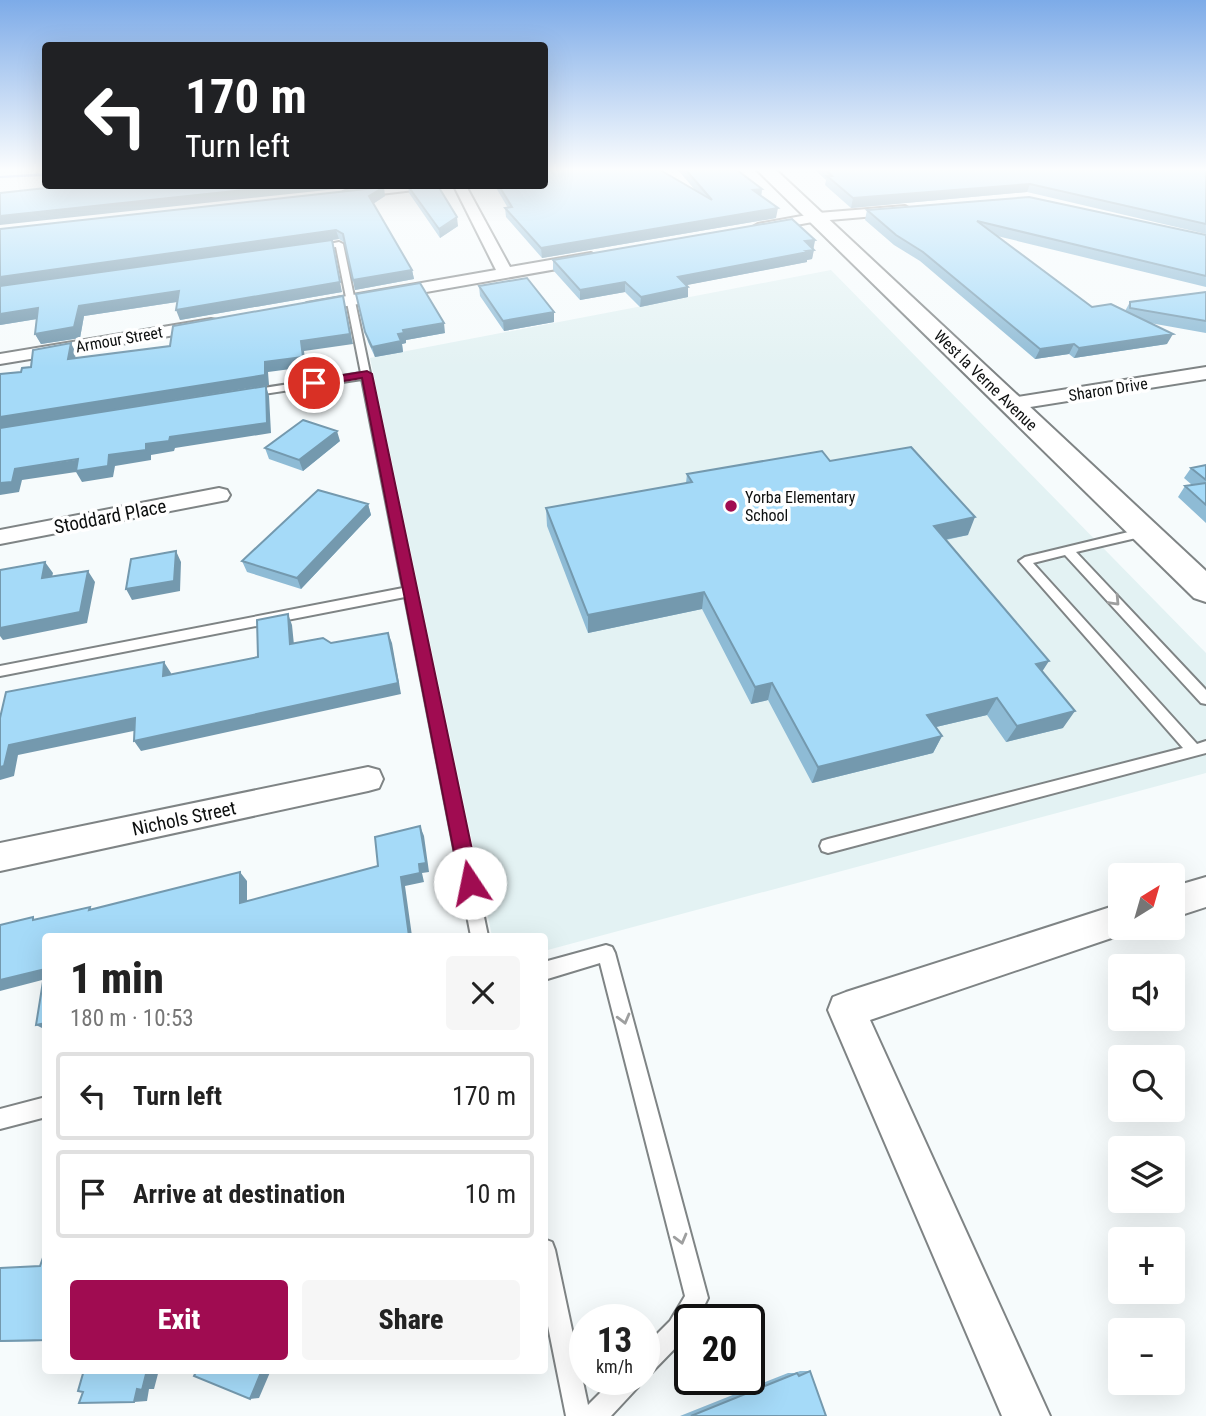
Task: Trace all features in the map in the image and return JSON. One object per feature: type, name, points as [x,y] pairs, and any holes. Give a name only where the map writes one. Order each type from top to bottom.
[{"type":"main road","name":"West la Verne Avenue","points":[[838,236],[1206,590]]},
{"type":"street","points":[[487,236],[505,274]]},
{"type":"street","points":[[284,312],[614,254]]},
{"type":"street","name":"Armour Street","points":[[0,359],[230,320]]},
{"type":"street","name":"Sharon Drive","points":[[1011,404],[1206,373]]},
{"type":"street","name":"Stoddard Place","points":[[0,537],[219,495]]},
{"type":"street","name":"Nichols Street","points":[[0,857],[368,779]]},
{"type":"street","points":[[1185,899],[1206,892]]},
{"type":"street","points":[[1026,1416],[846,1010],[1108,924]]},
{"type":"lane","points":[[299,250],[339,244],[479,933]]},
{"type":"lane","points":[[245,394],[367,374]]},
{"type":"lane","points":[[828,846],[1091,780],[1200,749],[1025,561],[1145,532]]},
{"type":"lane","points":[[1069,552],[1206,699]]},
{"type":"lane","points":[[0,671],[411,591]]},
{"type":"lane","points":[[548,970],[606,953],[696,1298],[678,1329],[660,1348]]},
{"type":"lane","points":[[0,1119],[42,1108]]},
{"type":"lane","points":[[548,1270],[578,1416]]},
{"type":"lane","points":[[594,1416],[614,1395]]},
{"type":"shaded area","name":"Yorba Elementary School","points":[[831,270],[1206,653],[1206,773],[548,950],[548,933],[491,933],[370,358]]},
{"type":"building","points":[[0,236],[293,236],[0,277]]},
{"type":"building","points":[[343,236],[392,236],[412,270],[353,280]]},
{"type":"building","points":[[530,236],[612,236],[541,248]]},
{"type":"building","points":[[692,236],[811,236],[815,240],[805,241],[814,250],[806,251],[808,252],[678,277],[688,287],[641,297],[625,282],[580,290],[553,260]]},
{"type":"building","points":[[898,236],[997,236],[1092,307],[1111,304],[1173,334],[1079,348],[1074,344],[1040,349],[923,252]]},
{"type":"building","points":[[1040,236],[1206,236],[1206,276]]},
{"type":"building","points":[[332,240],[340,282],[176,310],[179,291],[79,306],[74,327],[35,334],[38,308],[0,314],[0,286]]},
{"type":"building","points":[[527,278],[554,312],[503,321],[479,286]]},
{"type":"building","points":[[420,283],[444,323],[403,330],[404,333],[398,334],[401,341],[372,347],[365,332],[356,294]]},
{"type":"building","points":[[1206,292],[1206,321],[1130,308],[1130,302]]},
{"type":"building","points":[[343,296],[350,334],[301,341],[303,357],[265,362],[265,375],[0,417],[0,374],[21,372],[22,368],[31,367],[33,350],[71,343],[68,359],[170,346],[173,326]]},
{"type":"building","points":[[266,386],[267,423],[170,437],[169,441],[146,444],[146,450],[109,455],[108,466],[76,471],[78,459],[15,469],[12,482],[0,483],[0,428]]},
{"type":"building","points":[[303,420],[337,431],[299,460],[265,448]]},
{"type":"building","points":[[911,447],[975,517],[934,526],[1049,661],[1036,664],[1075,711],[1017,726],[997,698],[927,715],[942,736],[818,767],[772,683],[755,687],[704,592],[588,615],[546,508],[692,482],[687,474],[822,451],[830,461]]},
{"type":"building","points":[[1206,465],[1206,480],[1191,468]]},
{"type":"building","points":[[1206,483],[1206,505],[1185,486]]},
{"type":"building","points":[[318,490],[368,504],[297,578],[242,561]]},
{"type":"building","points":[[176,551],[174,581],[126,589],[131,559]]},
{"type":"building","points":[[45,562],[42,578],[88,571],[80,612],[0,628],[0,570]]},
{"type":"building","points":[[288,614],[290,644],[323,638],[331,643],[388,633],[398,683],[134,741],[135,718],[9,745],[4,766],[0,767],[0,718],[6,692],[164,662],[163,676],[258,657],[257,620]]},
{"type":"building","points":[[420,826],[426,863],[419,864],[420,873],[401,877],[409,933],[42,933],[42,970],[0,980],[0,925],[90,907],[89,910],[240,872],[240,903],[378,866],[375,837]]},
{"type":"building","points":[[42,988],[42,1024],[36,1025]]},
{"type":"building","points":[[42,1260],[42,1340],[0,1341],[0,1268],[40,1266]]},
{"type":"building","points":[[810,1371],[826,1416],[691,1416],[743,1395],[765,1395],[765,1386],[797,1373],[799,1376]]},
{"type":"building","points":[[83,1374],[146,1374],[142,1390],[137,1389],[134,1402],[79,1403],[83,1392],[78,1391]]},
{"type":"building","points":[[195,1374],[260,1374],[250,1399],[194,1376]]},
{"type":"place","name":"Yorba Elementary School","points":[[731,506]]},
{"type":"route","points":[[314,383],[367,374],[470,883]]}]
